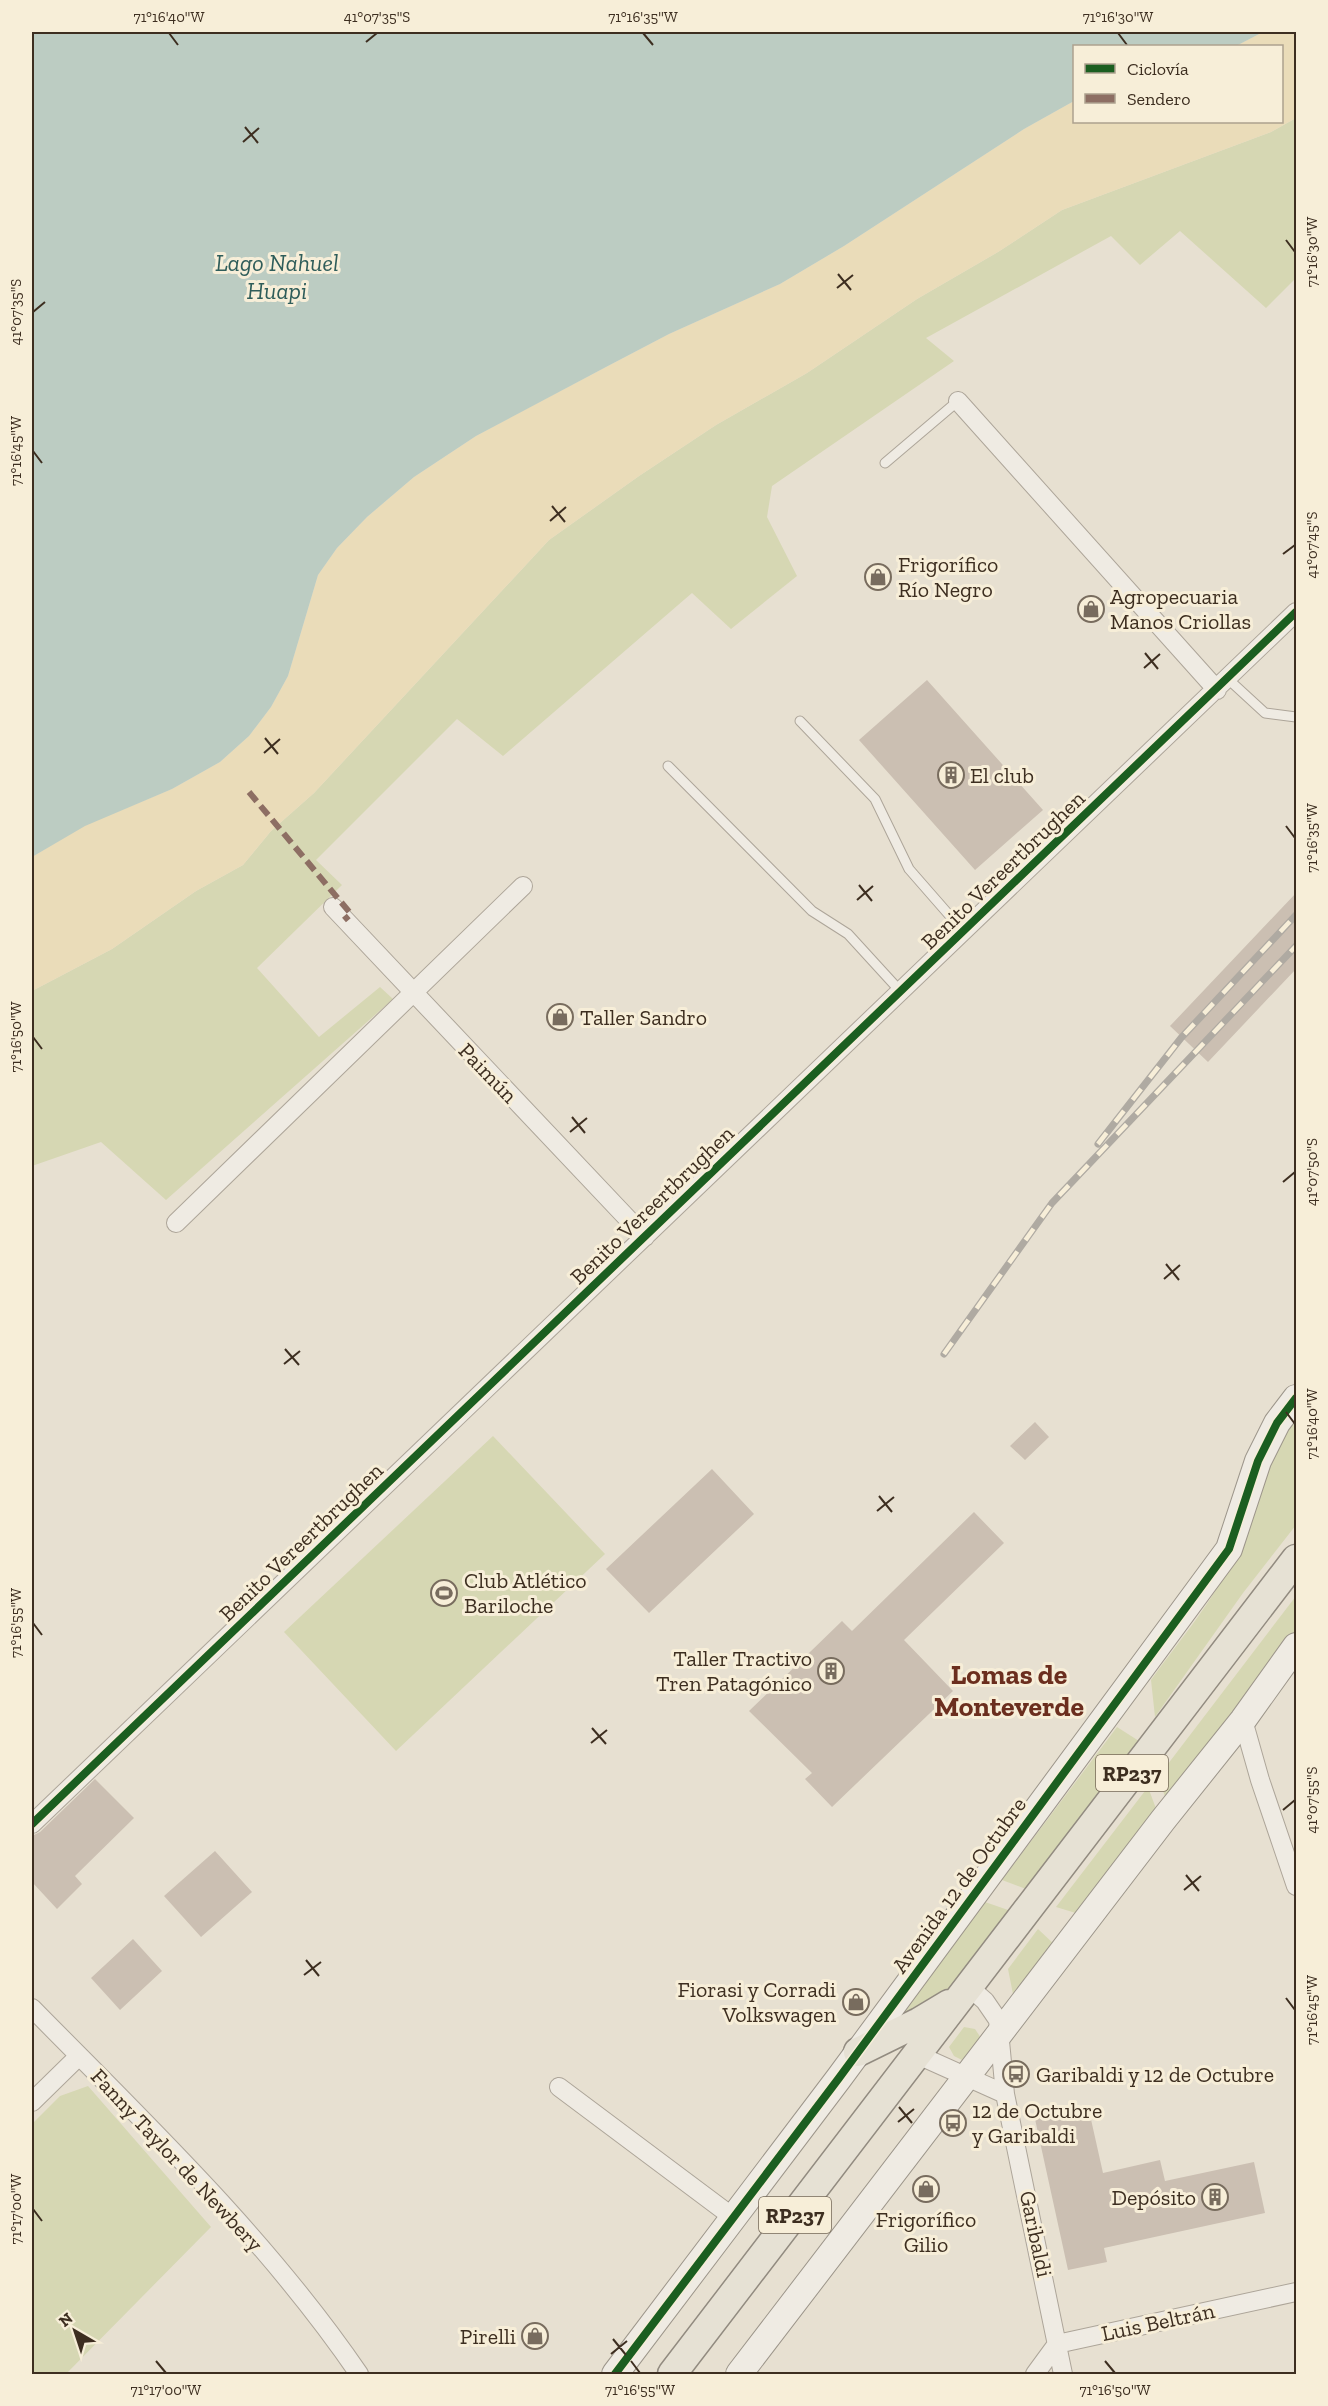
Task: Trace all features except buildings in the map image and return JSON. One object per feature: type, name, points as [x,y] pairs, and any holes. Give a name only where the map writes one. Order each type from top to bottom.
[{"type":"main road","name":"RP237","points":[[672,2374],[1296,1559]]},
{"type":"main road","points":[[858,2052],[919,2022],[966,1991]]},
{"type":"street","points":[[958,401],[1223,685]]},
{"type":"street","name":"Benito Vereertbrughen","points":[[32,1824],[1223,685],[1296,612]]},
{"type":"street","points":[[176,1223],[523,886]]},
{"type":"street","name":"Paimún","points":[[333,907],[412,994],[645,1237]]},
{"type":"street","name":"Avenida 12 de Octubre","points":[[615,2374],[858,2052],[1229,1549],[1258,1461],[1277,1423],[1296,1398]]},
{"type":"street","points":[[739,2374],[1243,1720],[1296,1646]]},
{"type":"street","points":[[1243,1720],[1260,1780],[1296,1886]]},
{"type":"street","name":"Garibaldi","points":[[966,1991],[985,2001],[998,2020],[1005,2094],[1064,2374]]},
{"type":"street","name":"Fanny Taylor de Newbery","points":[[32,2008],[211,2188],[297,2290],[359,2374]]},
{"type":"street","points":[[918,2055],[968,2074],[1005,2094]]},
{"type":"street","points":[[32,2102],[79,2056]]},
{"type":"street","points":[[559,2087],[734,2218]]},
{"type":"street","name":"Luis Beltrán","points":[[1057,2344],[1296,2292]]},
{"type":"street","points":[[1035,2374],[1057,2344]]},
{"type":"lane","points":[[885,464],[958,401]]},
{"type":"lane","points":[[1223,685],[1265,713],[1296,717]]},
{"type":"lane","points":[[800,721],[875,799],[909,869],[964,932]]},
{"type":"lane","points":[[668,766],[812,911],[848,934],[901,992]]},
{"type":"green space","points":[[1296,118],[1296,278],[1266,308],[1180,231],[1140,265],[1111,236],[926,338],[954,361],[772,486],[767,517],[797,576],[731,629],[692,593],[503,756],[457,719],[316,860],[342,885],[257,968],[319,1037],[380,987],[393,999],[166,1200],[101,1142],[32,1166],[32,991],[112,949],[196,891],[243,865],[271,831],[314,793],[549,540],[716,425],[807,373],[917,299],[998,252],[1062,210],[1271,132]]},
{"type":"green space","points":[[1296,1406],[1296,1525],[1243,1593],[1155,1717],[1151,1680],[1206,1606],[1225,1574],[1286,1424]]},
{"type":"green space","name":"Club Atlético Bariloche","points":[[493,1436],[605,1554],[396,1751],[284,1632]]},
{"type":"green space","points":[[1296,1596],[1296,1634],[1167,1802],[1158,1777]]},
{"type":"green space","points":[[1117,1727],[1139,1741],[1026,1889],[1002,1880]]},
{"type":"green space","points":[[1148,1787],[1158,1814],[1079,1914],[1056,1907]]},
{"type":"green space","points":[[985,1902],[1011,1911],[942,1997],[891,2028]]},
{"type":"green space","points":[[1038,1929],[1056,1946],[1014,1999],[1008,1969]]},
{"type":"green space","points":[[964,2027],[975,2029],[981,2038],[964,2061],[954,2056],[949,2047]]},
{"type":"green space","points":[[88,2086],[211,2227],[66,2374],[32,2374],[32,2124],[60,2096]]},
{"type":"sand","points":[[1263,32],[1296,32],[1296,118],[1271,132],[1062,210],[998,252],[917,299],[807,373],[716,425],[639,476],[549,540],[314,793],[271,831],[243,865],[196,891],[112,949],[32,991],[32,857],[85,825],[172,789],[220,762],[249,736],[271,707],[288,676],[318,575],[337,548],[367,517],[414,477],[476,436],[547,398],[669,334],[780,284],[844,246],[1024,129],[1073,102],[1073,123],[1283,123],[1283,45],[1238,45]]},
{"type":"water","name":"Lago Nahuel Huapi","points":[[32,32],[1263,32],[1238,45],[1073,45],[1073,102],[1024,129],[844,246],[780,284],[669,334],[606,367],[476,436],[414,477],[367,517],[337,548],[318,575],[288,676],[271,707],[249,736],[220,762],[172,789],[85,826],[32,857]]},
{"type":"railway","points":[[1098,1144],[1181,1038],[1296,915]]},
{"type":"railway","points":[[944,1354],[1052,1203],[1296,946]]},
{"type":"marked path","points":[[249,792],[351,914],[344,920]]},
{"type":"cycle path","points":[[32,1824],[1296,612]]},
{"type":"cycle path","points":[[615,2374],[839,2078],[1229,1549],[1258,1461],[1277,1423],[1296,1398]]},
{"type":"place","name":"Frigorífico Río Negro","points":[[878,577]]},
{"type":"place","name":"Agropecuaria Manos Criollas","points":[[1091,609]]},
{"type":"place","name":"El club","points":[[951,775]]},
{"type":"place","name":"Taller Sandro","points":[[560,1017]]},
{"type":"place","name":"Club Atlético Bariloche","points":[[444,1593]]},
{"type":"place","name":"Taller Tractivo Tren Patagónico","points":[[831,1671]]},
{"type":"place","name":"Fiorasi y Corradi Volkswagen","points":[[856,2002]]},
{"type":"place","name":"Garibaldi y 12 de Octubre","points":[[1016,2074]]},
{"type":"place","name":"12 de Octubre y Garibaldi","points":[[953,2123]]},
{"type":"place","name":"Frigorífico Gilio","points":[[926,2189]]},
{"type":"place","name":"Depósito","points":[[1215,2197]]},
{"type":"place","name":"Pirelli","points":[[535,2336]]},
{"type":"district","name":"Lomas de Monteverde","points":[[1009,1690]]}]
